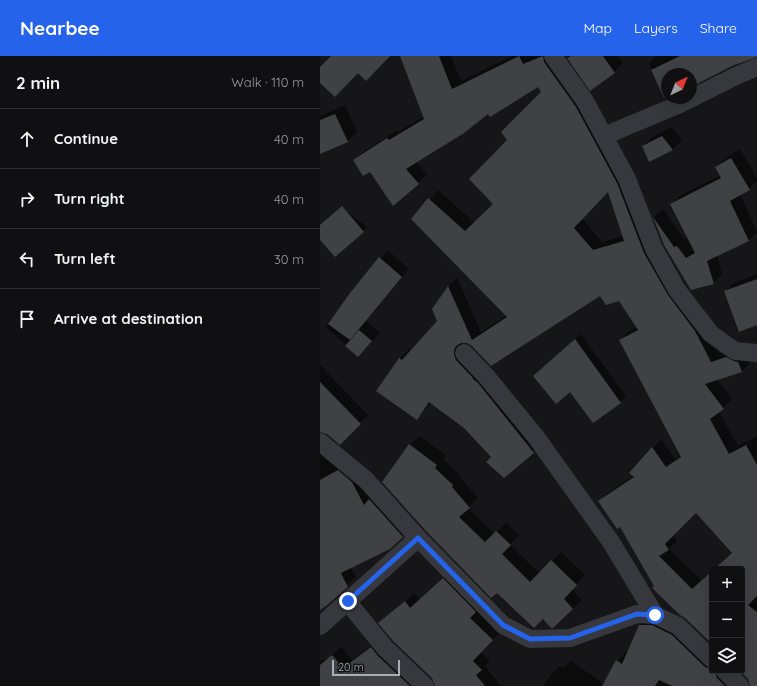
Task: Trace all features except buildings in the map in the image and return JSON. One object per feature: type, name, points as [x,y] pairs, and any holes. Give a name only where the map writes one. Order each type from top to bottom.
[{"type":"street","points":[[553,56],[585,101],[627,179],[654,248],[677,290],[711,334],[735,351],[757,353]]},
{"type":"street","points":[[604,136],[680,104],[757,67]]},
{"type":"street","points":[[464,353],[486,376],[536,437],[611,542],[655,615]]},
{"type":"street","points":[[320,442],[366,480],[418,538],[503,625],[530,639],[570,638],[637,614],[655,615],[678,626],[709,656]]},
{"type":"street","points":[[320,626],[418,538]]},
{"type":"street","points":[[348,601],[385,648],[425,686]]},
{"type":"street","points":[[728,674],[740,686]]},
{"type":"route","points":[[348,601],[418,538],[503,625],[530,639],[570,638],[637,614],[655,615]]}]
